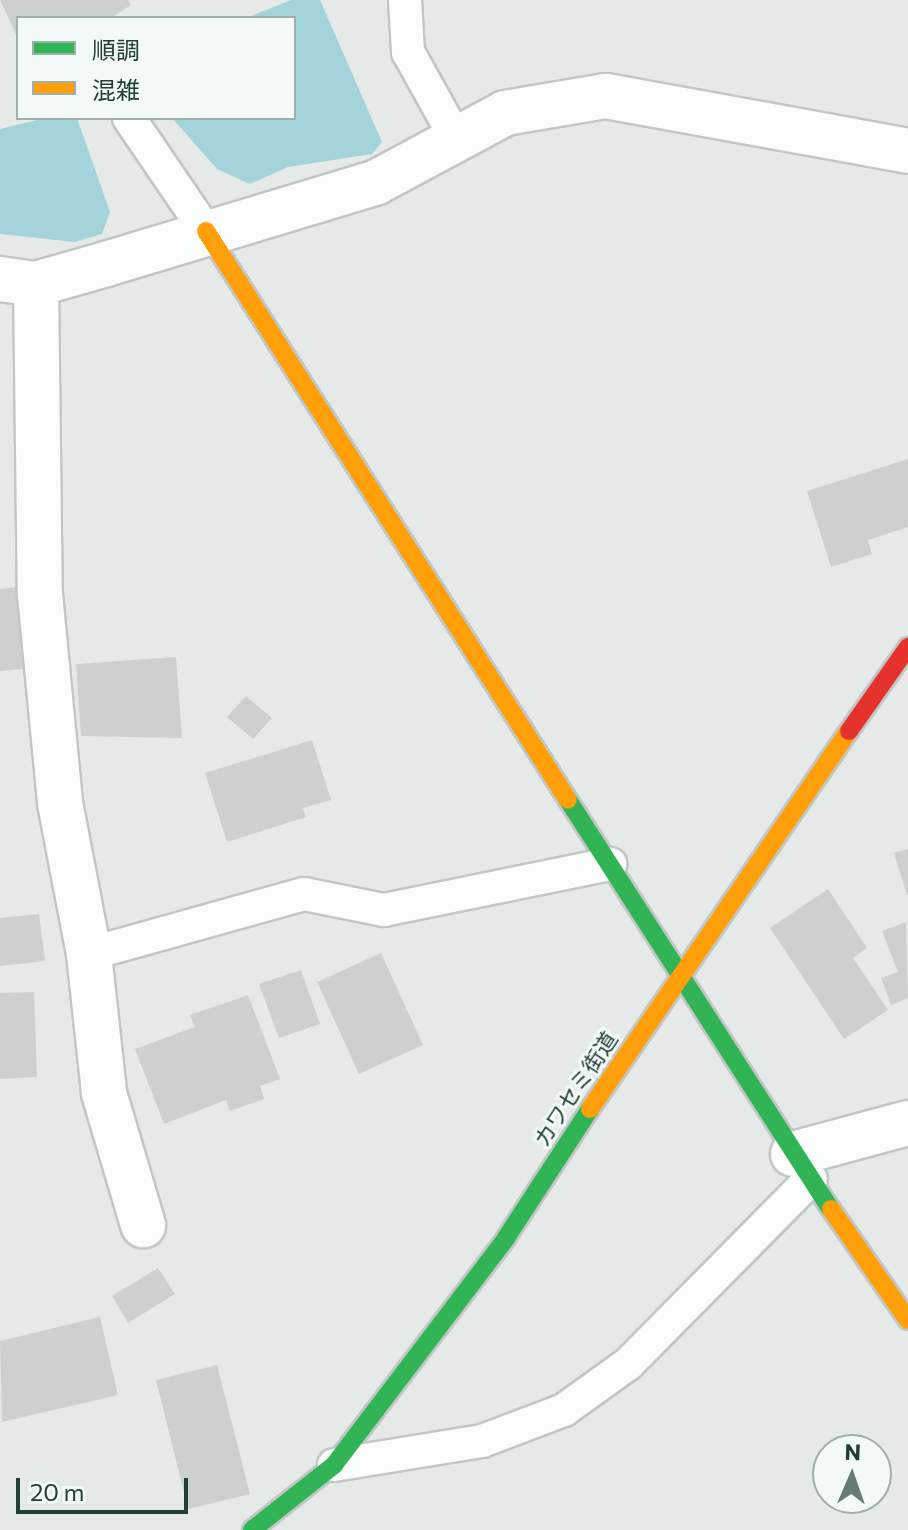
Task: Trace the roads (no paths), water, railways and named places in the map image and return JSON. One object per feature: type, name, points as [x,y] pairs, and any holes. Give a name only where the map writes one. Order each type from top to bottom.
[{"type":"street","points":[[143,1225],[104,1093],[89,954],[60,803],[40,594],[18,281],[377,182],[505,113],[606,96],[908,151]]},
{"type":"street","points":[[206,231],[802,1166],[908,1320]]},
{"type":"street","name":"カワセミ街道","points":[[252,1530],[334,1465],[506,1238],[678,973],[908,647]]},
{"type":"street","points":[[802,1166],[908,1123]]},
{"type":"lane","points":[[405,0],[408,52],[457,140]]},
{"type":"lane","points":[[130,120],[206,231]]},
{"type":"lane","points":[[89,954],[304,894],[384,910],[610,864]]},
{"type":"lane","points":[[334,1465],[482,1441],[564,1410],[628,1364],[802,1166]]},
{"type":"water","points":[[291,0],[320,0],[382,142],[372,154],[288,167],[250,184],[217,169],[174,120],[296,120],[296,16],[251,16]]},
{"type":"water","points":[[37,120],[78,120],[110,212],[102,234],[75,242],[0,234],[0,129]]}]
